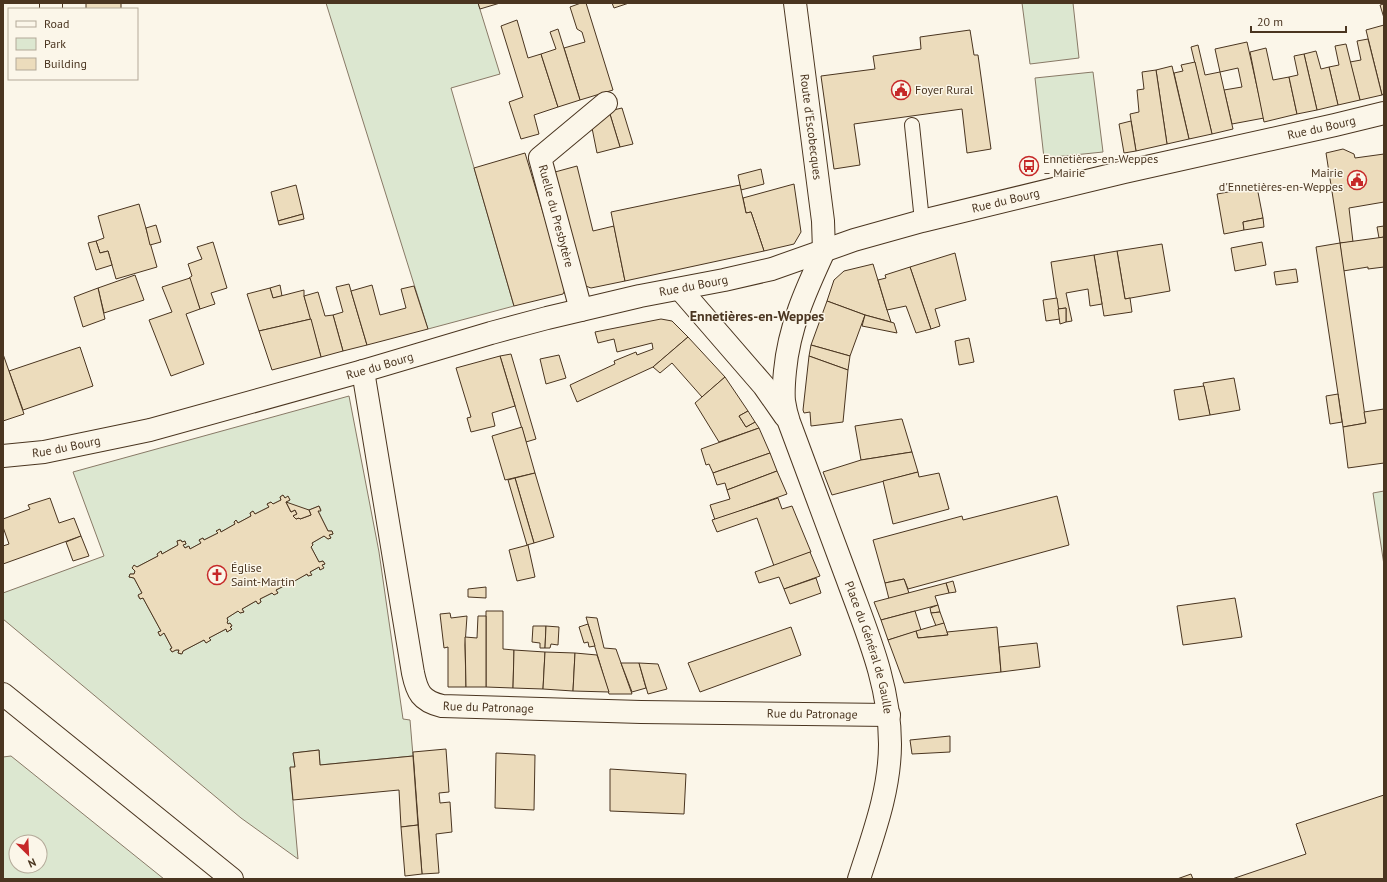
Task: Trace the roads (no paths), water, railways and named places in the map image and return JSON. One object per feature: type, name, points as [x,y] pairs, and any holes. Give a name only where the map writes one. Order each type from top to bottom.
[{"type":"street","name":"Route d'Escobecques","points":[[795,3],[823,221],[824,251]]},
{"type":"street","name":"Ruelle du Presbytère","points":[[581,310],[540,158],[606,103]]},
{"type":"street","name":"Rue du Bourg","points":[[3,456],[44,452],[142,431],[363,371],[490,333],[581,310],[752,274],[786,264],[854,240],[922,221],[1136,169],[1384,113]]},
{"type":"street","name":"Place du Général de Gaulle","points":[[824,251],[801,302],[790,337],[783,388],[784,402],[789,422],[873,649],[884,683],[889,715],[890,744],[887,781],[879,816],[859,879]]},
{"type":"street","name":"Place du Général de Gaulle","points":[[680,289],[764,386],[789,422]]},
{"type":"street","name":"Rue du Patronage","points":[[363,371],[413,673],[419,692],[425,699],[432,703],[450,706],[641,712],[889,715]]},
{"type":"street","points":[[3,694],[232,879]]},
{"type":"lane","points":[[912,125],[922,221]]},
{"type":"place","name":"Foyer Rural","points":[[901,90]]},
{"type":"place","name":"Ennetières-en-Weppes – Mairie","points":[[1029,166]]},
{"type":"place","name":"Mairie d'Ennetières-en-Weppes","points":[[1357,180]]},
{"type":"place","name":"Église Saint-Martin","points":[[217,575]]},
{"type":"district","name":"Ennetières-en-Weppes","points":[[757,316]]}]
